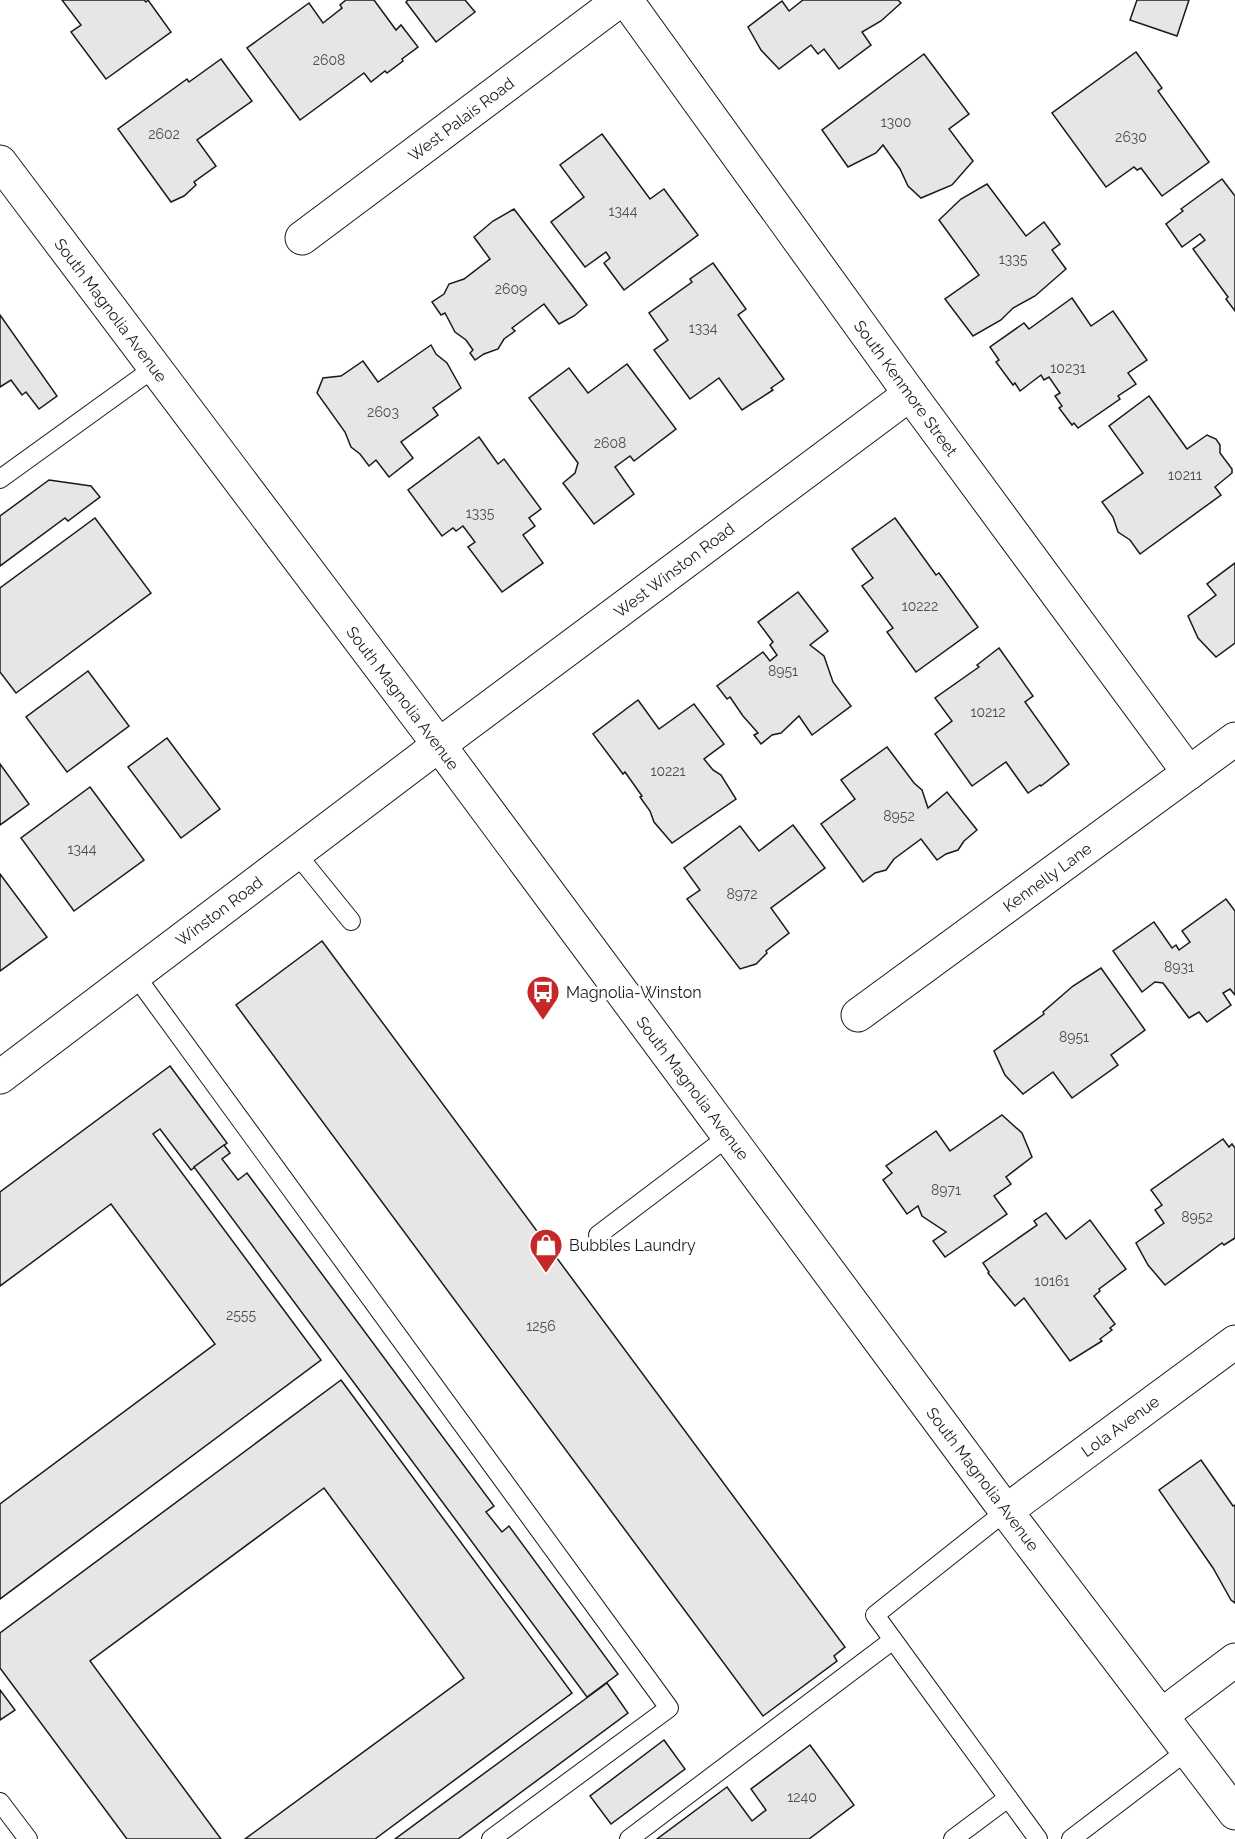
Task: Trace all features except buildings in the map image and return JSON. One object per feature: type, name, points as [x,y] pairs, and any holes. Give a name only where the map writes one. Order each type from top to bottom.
[{"type":"street","name":"West Palais Road","points":[[302,238],[620,0]]},
{"type":"street","name":"South Kenmore Street","points":[[626,0],[910,394],[1189,773]]},
{"type":"street","name":"South Magnolia Avenue","points":[[0,162],[439,745],[1006,1511],[1235,1813]]},
{"type":"street","name":"West Winston Road","points":[[439,745],[910,394]]},
{"type":"street","name":"Kennelly Lane","points":[[858,1015],[1235,739]]},
{"type":"street","name":"Winston Road","points":[[0,1077],[439,745]]},
{"type":"street","name":"Lola Avenue","points":[[1006,1511],[1235,1342]]},
{"type":"street","points":[[1162,1715],[1235,1660]]},
{"type":"lane","points":[[0,478],[154,368]]},
{"type":"lane","points":[[296,853],[351,921]]},
{"type":"lane","points":[[135,975],[669,1708],[491,1839]]},
{"type":"lane","points":[[598,1235],[729,1136]]},
{"type":"lane","points":[[1006,1511],[874,1615],[1038,1839]]},
{"type":"lane","points":[[629,1839],[893,1640]]},
{"type":"lane","points":[[1071,1839],[1188,1750]]},
{"type":"lane","points":[[953,1839],[1008,1798]]},
{"type":"lane","points":[[0,1802],[28,1839]]},
{"type":"place","name":"Magnolia-Winston","points":[[543,1021]]},
{"type":"place","name":"Bubbles Laundry","points":[[546,1274]]}]
